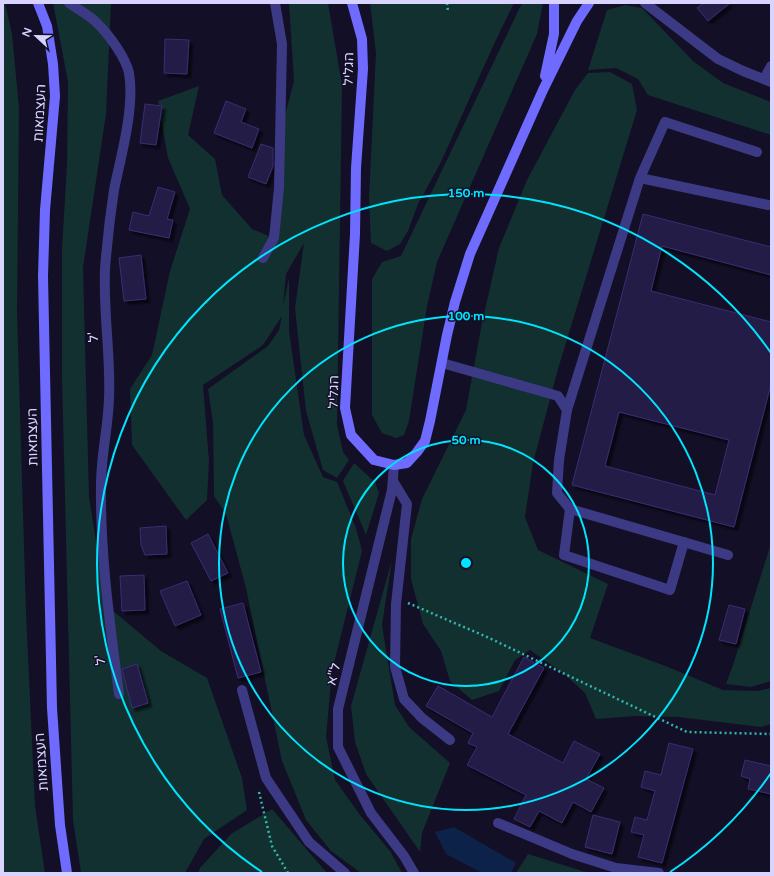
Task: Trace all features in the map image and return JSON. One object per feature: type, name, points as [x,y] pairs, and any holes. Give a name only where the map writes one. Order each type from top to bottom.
[{"type":"main road","name":"העצמאות","points":[[38,3],[47,26],[54,64],[55,96],[45,210],[43,276],[52,708],[60,825],[67,873]]},
{"type":"main road","name":"הגליל","points":[[352,3],[362,39],[363,69],[356,168],[355,234],[345,408],[351,434],[374,460],[394,465]]},
{"type":"main road","points":[[543,90],[554,34],[554,3]]},
{"type":"main road","points":[[394,465],[407,463],[425,441],[455,302],[470,254],[543,90],[577,20],[589,3]]},
{"type":"street","name":"ל'","points":[[69,3],[98,23],[118,49],[129,70],[129,108],[114,192],[105,270],[105,309],[109,360],[109,398],[101,485],[102,556],[119,694]]},
{"type":"street","points":[[263,258],[274,238],[279,188],[282,44],[276,3]]},
{"type":"street","points":[[645,3],[718,59],[767,80],[771,66]]},
{"type":"street","points":[[728,555],[570,509],[557,493],[559,460],[567,410],[640,178],[665,122],[757,152]]},
{"type":"street","points":[[640,178],[768,205]]},
{"type":"street","points":[[442,363],[558,396],[567,410]]},
{"type":"street","name":"ל\"א","points":[[394,465],[390,498],[338,709],[338,747],[371,813],[404,856],[414,873]]},
{"type":"street","points":[[393,481],[407,504],[397,599],[395,666],[404,699],[422,718],[450,740]]},
{"type":"street","points":[[570,509],[564,555],[670,590],[684,542]]},
{"type":"street","points":[[242,690],[266,778],[309,842],[345,873]]},
{"type":"street","points":[[498,823],[572,854],[616,868],[659,873]]},
{"type":"path","points":[[447,3],[448,12]]},
{"type":"path","points":[[397,599],[487,637],[687,732],[771,734]]},
{"type":"path","points":[[266,778],[259,792],[272,846],[288,873]]},
{"type":"green space","points":[[3,3],[5,3],[12,34],[19,108],[17,312],[26,613],[35,806],[45,873],[3,873]]},
{"type":"green space","points":[[53,3],[111,3],[106,114],[83,268],[89,497],[106,605],[161,651],[207,678],[242,778],[247,810],[204,839],[185,873],[81,873],[73,820],[62,377],[62,249],[67,164],[68,82]]},
{"type":"green space","points":[[289,3],[328,3],[342,85],[337,425],[343,452],[349,460],[337,478],[323,470],[306,411],[295,308],[304,243],[286,274],[283,306],[289,278],[289,331],[304,435],[323,477],[337,482],[356,528],[362,551],[332,671],[326,737],[335,780],[360,815],[390,851],[402,873],[361,873],[331,851],[306,820],[282,761],[246,588],[226,514],[214,496],[213,423],[208,389],[268,346],[279,330],[282,316],[263,345],[203,385],[209,461],[207,500],[186,520],[132,445],[130,389],[152,355],[170,271],[190,209],[168,158],[158,101],[199,86],[188,135],[215,159],[222,195],[252,229],[269,236],[284,151],[284,119],[294,81]]},
{"type":"green space","points":[[370,3],[514,3],[441,162],[418,204],[408,231],[400,244],[387,251],[371,243],[369,198],[376,53]]},
{"type":"green space","points":[[522,3],[543,3],[537,34],[437,262],[427,306],[409,421],[404,435],[396,438],[382,433],[372,415],[372,279],[382,262],[401,256]]},
{"type":"green space","points":[[625,5],[642,8],[693,61],[723,83],[771,102],[771,135],[648,95],[638,79],[616,68],[588,70],[607,10]]},
{"type":"green space","points":[[610,72],[632,84],[637,110],[558,369],[533,463],[525,517],[538,550],[608,584],[590,638],[668,667],[723,690],[758,691],[771,688],[771,724],[761,727],[678,717],[636,716],[596,719],[585,693],[564,674],[530,650],[515,660],[499,691],[472,700],[450,681],[441,651],[423,624],[411,579],[411,539],[422,499],[466,410],[482,323],[499,248],[527,180],[575,90],[588,73]]},
{"type":"green space","points":[[354,463],[375,482],[379,493],[366,535],[343,481]]},
{"type":"green space","points":[[771,543],[771,681],[751,687],[726,684],[733,665]]},
{"type":"green space","points":[[392,560],[382,625],[395,705],[409,727],[450,763],[422,833],[420,852],[366,774],[355,742],[351,706]]},
{"type":"green space","points":[[272,809],[327,873],[198,873],[200,868],[231,834]]},
{"type":"green space","points":[[528,854],[589,873],[516,873]]},
{"type":"water","points":[[454,827],[516,863],[511,873],[482,873],[446,854],[435,832]]},
{"type":"building","points":[[704,3],[730,3],[708,21],[697,8]]},
{"type":"building","points":[[165,39],[189,40],[187,74],[164,73]]},
{"type":"building","points":[[226,101],[246,109],[241,122],[259,129],[252,148],[214,133]]},
{"type":"building","points":[[145,104],[162,106],[156,145],[140,143]]},
{"type":"building","points":[[261,144],[273,148],[273,166],[266,184],[248,177]]},
{"type":"building","points":[[158,187],[175,192],[167,219],[173,220],[169,238],[129,230],[133,212],[149,216]]},
{"type":"building","points":[[643,214],[771,247],[771,275],[662,246],[651,291],[771,322],[771,384],[734,527],[572,485]],"holes":[[[619,412],[729,440],[715,495],[605,466]]]},
{"type":"building","points":[[141,255],[146,299],[124,301],[119,258]]},
{"type":"building","points":[[166,526],[167,554],[145,555],[141,545],[140,528]]},
{"type":"building","points":[[208,534],[228,573],[211,581],[191,543]]},
{"type":"building","points":[[144,575],[145,610],[122,611],[120,576]]},
{"type":"building","points":[[187,581],[201,615],[175,626],[160,591]]},
{"type":"building","points":[[243,603],[261,672],[238,678],[220,609]]},
{"type":"building","points":[[729,605],[745,609],[736,644],[719,640]]},
{"type":"building","points":[[524,657],[544,668],[508,734],[563,763],[574,741],[600,754],[586,779],[604,788],[591,812],[573,802],[562,823],[539,811],[530,827],[514,819],[526,795],[467,765],[477,747],[468,743],[473,733],[426,706],[438,686],[492,717]]},
{"type":"building","points":[[137,664],[148,703],[132,708],[122,669]]},
{"type":"building","points":[[669,743],[693,749],[662,863],[638,857],[644,835],[631,832],[635,817],[647,820],[655,791],[641,787],[645,771],[661,775]]},
{"type":"building","points":[[745,760],[771,766],[771,794],[748,789],[750,779],[741,776]]},
{"type":"building","points":[[593,815],[620,822],[612,854],[585,847]]}]
